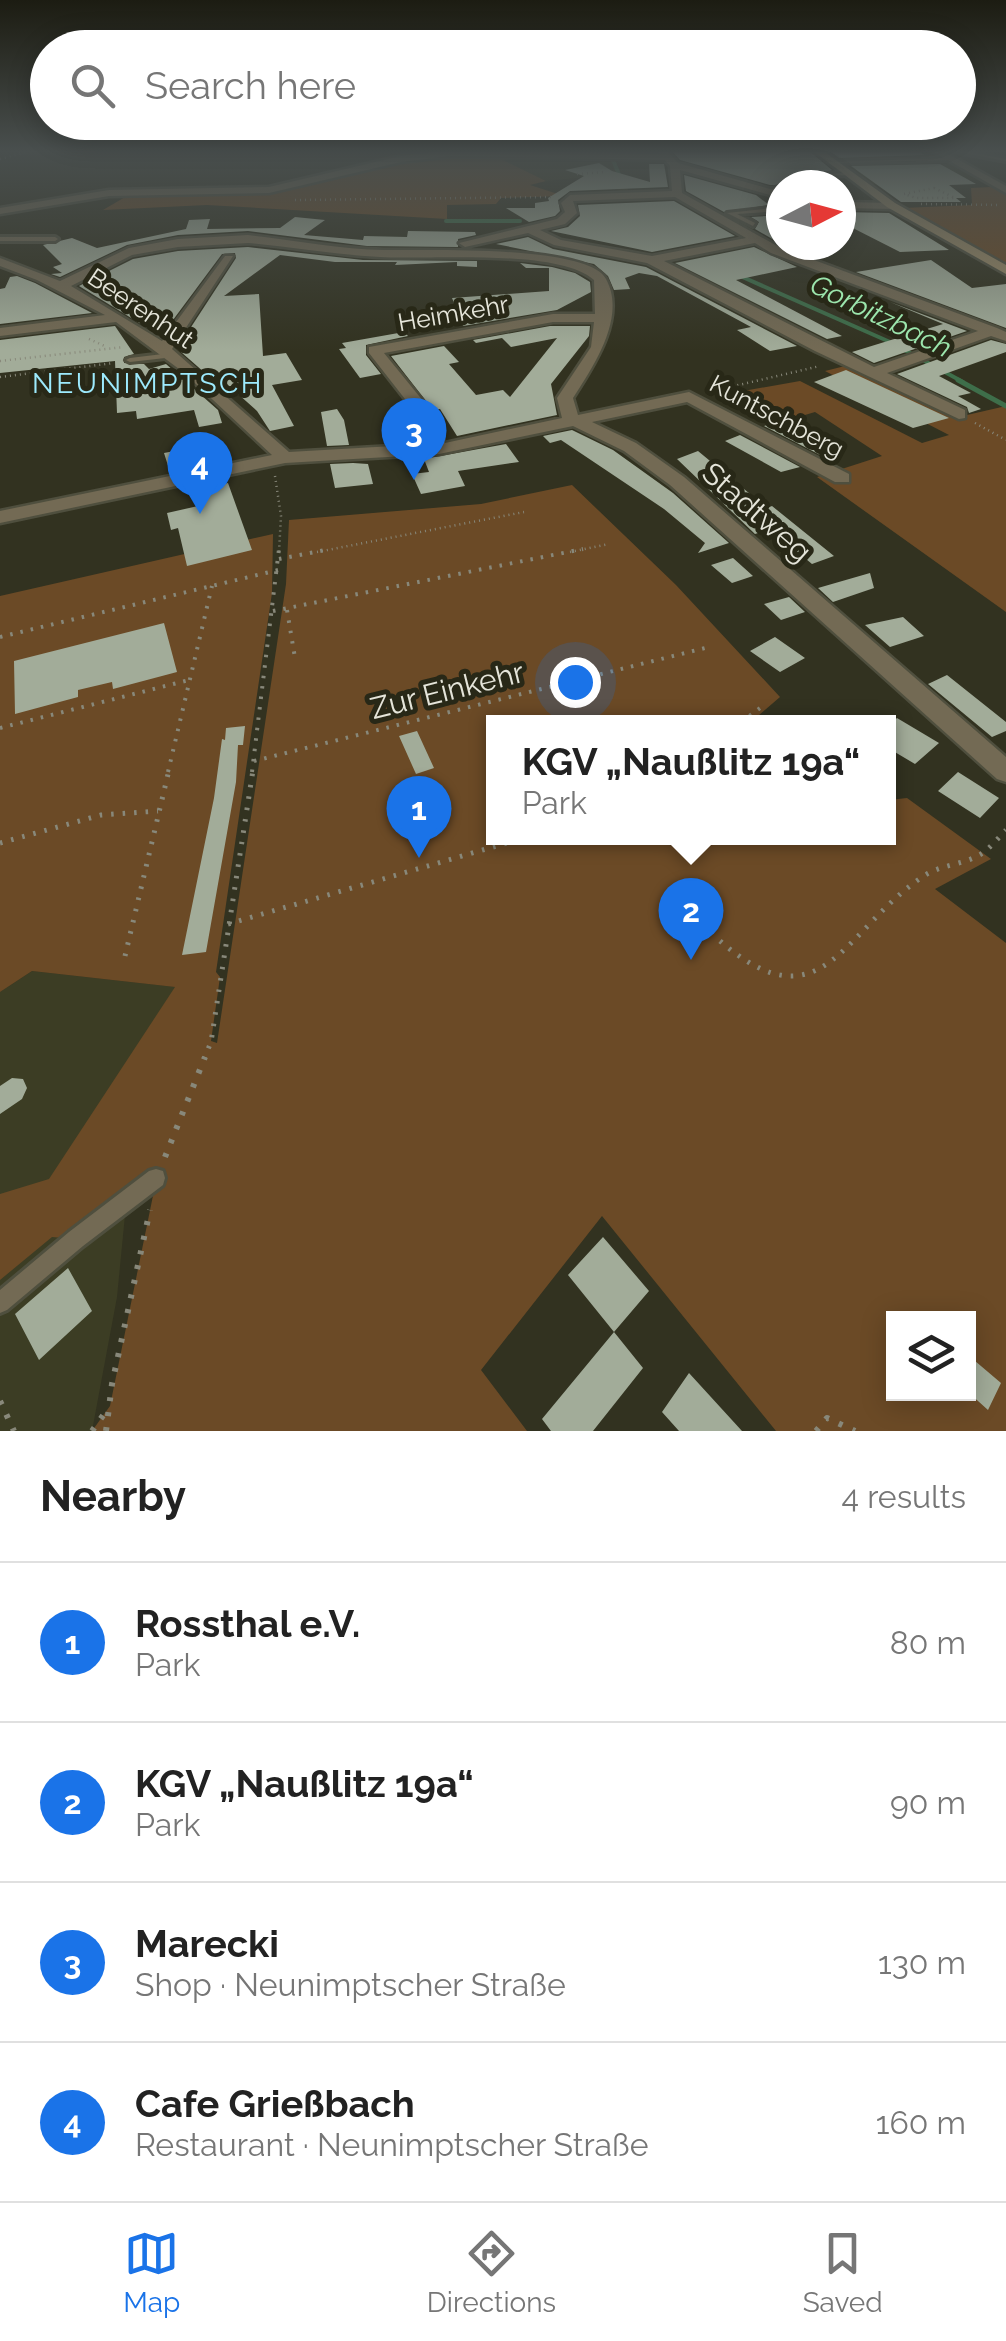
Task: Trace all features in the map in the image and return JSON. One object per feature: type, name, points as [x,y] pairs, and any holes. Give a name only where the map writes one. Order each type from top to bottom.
[{"type":"main road","points":[[911,217],[1006,270]]},
{"type":"street","points":[[447,252],[469,242],[533,231],[566,217]]},
{"type":"street","points":[[715,217],[754,240],[1001,334]]},
{"type":"street","points":[[533,231],[554,242],[606,248],[651,260],[822,349],[877,371],[959,414]]},
{"type":"street","points":[[62,285],[129,252],[178,243],[283,240],[382,254],[447,252],[538,258],[590,269],[603,288],[598,347],[565,398],[572,419]]},
{"type":"street","points":[[651,260],[754,240]]},
{"type":"street","points":[[164,349],[229,259]]},
{"type":"street","name":"Beerenhut","points":[[0,262],[62,285],[164,349],[230,402],[279,460]]},
{"type":"street","points":[[0,332],[118,318]]},
{"type":"street","name":"Heimkehr","points":[[439,448],[420,407],[374,350],[553,318],[600,318]]},
{"type":"street","points":[[877,371],[1001,334]]},
{"type":"street","name":"Kuntschberg","points":[[0,517],[279,460],[439,448],[689,397],[842,478]]},
{"type":"street","name":"Stadtweg","points":[[572,419],[630,447],[677,481],[888,672],[1006,772]]},
{"type":"lane","points":[[736,217],[753,224]]},
{"type":"lane","points":[[0,239],[55,239]]},
{"type":"lane","points":[[130,360],[164,349]]},
{"type":"lane","points":[[0,1304],[156,1178]]},
{"type":"path","points":[[82,339],[103,342],[108,349]]},
{"type":"path","points":[[0,361],[108,349],[164,349]]},
{"type":"path","points":[[0,377],[130,360]]},
{"type":"path","points":[[689,397],[822,366]]},
{"type":"path","points":[[959,414],[1006,440]]},
{"type":"path","points":[[106,1431],[112,1384],[156,1178],[210,1042],[254,760],[278,570],[279,460]]},
{"type":"path","points":[[279,558],[524,512]]},
{"type":"path","points":[[273,611],[610,544]]},
{"type":"path","points":[[0,637],[278,570]]},
{"type":"path","points":[[124,956],[212,586]]},
{"type":"path","points":[[287,610],[295,658]]},
{"type":"path","name":"Zur Einkehr","points":[[254,760],[709,647]]},
{"type":"path","points":[[0,728],[189,680]]},
{"type":"path","points":[[750,715],[760,708]]},
{"type":"path","points":[[0,844],[101,814],[158,810]]},
{"type":"path","points":[[720,941],[755,972],[797,979],[812,974],[927,874],[984,853],[1006,830]]},
{"type":"path","points":[[228,924],[500,845]]},
{"type":"path","points":[[0,1401],[14,1431]]},
{"type":"path","points":[[92,1431],[110,1406]]},
{"type":"path","points":[[816,1431],[826,1418],[855,1431]]},
{"type":"shaded area","points":[[919,217],[1006,217],[1006,265]]},
{"type":"shaded area","points":[[853,364],[967,415],[1006,406],[1006,612],[817,477],[882,456],[815,412],[795,418],[743,391],[800,381],[922,443],[949,435],[825,371]]},
{"type":"shaded area","points":[[572,485],[676,585],[780,697],[759,715],[486,715],[486,845],[896,845],[896,799],[907,798],[991,859],[935,889],[1006,943],[1006,1431],[776,1431],[602,1216],[481,1370],[527,1431],[92,1431],[110,1406],[156,1181],[76,1239],[52,1237],[0,1280],[0,1194],[49,1179],[175,987],[32,971],[0,992],[0,596],[273,534],[272,593],[216,972],[220,977],[211,1041],[217,1043],[286,584],[289,520],[481,504]]},
{"type":"shaded area","points":[[32,971],[176,987],[126,1205],[117,1297],[92,1431],[0,1431],[0,992]]},
{"type":"building","points":[[295,217],[325,220],[304,235],[363,240],[364,236],[407,237],[408,231],[476,235],[458,239],[458,247],[367,246],[248,231],[178,235],[127,245],[60,277],[51,274],[62,273],[53,267],[62,264],[43,245],[72,238],[97,248],[186,229],[189,220],[210,219],[207,229],[280,228]]},
{"type":"building","points":[[520,217],[552,217],[529,222]]},
{"type":"building","points":[[579,217],[702,217],[735,236],[652,252],[551,231],[568,227]]},
{"type":"building","points":[[751,217],[766,217],[766,235],[755,229],[759,222]]},
{"type":"building","points":[[856,217],[895,217],[949,250],[900,252],[856,230]]},
{"type":"building","points":[[528,237],[553,249],[646,267],[797,346],[770,351],[737,330],[751,327],[657,276],[639,273],[625,278],[630,289],[614,290],[608,276],[594,264],[496,244]]},
{"type":"building","points":[[248,247],[363,260],[477,261],[477,267],[457,266],[457,262],[395,265],[397,262],[335,262],[280,255],[224,296],[259,294],[263,356],[286,353],[302,380],[272,385],[294,426],[270,431],[257,411],[210,369],[213,380],[181,352],[180,344],[236,258],[235,253],[222,254],[170,324],[146,327],[79,286],[133,259],[178,251]]},
{"type":"building","points":[[754,247],[766,253],[766,260],[782,260],[797,267],[736,280],[842,336],[827,339],[675,263]]},
{"type":"building","points":[[931,260],[972,288],[1006,284],[1006,328],[856,272]]},
{"type":"building","points":[[520,263],[552,267],[575,273],[590,282],[591,292],[557,310],[463,326],[452,298],[549,291],[549,268],[526,268]]},
{"type":"building","points":[[17,276],[92,313],[0,324],[0,289],[5,288],[10,277]]},
{"type":"building","points":[[890,302],[967,331],[874,363],[852,352],[943,324]]},
{"type":"building","points":[[115,326],[134,354],[124,357],[124,363],[144,364],[149,369],[166,364],[218,410],[222,423],[199,427],[194,410],[137,419],[136,411],[117,413],[115,361],[0,373],[0,340]]},
{"type":"building","points":[[550,326],[590,326],[589,336],[551,384],[557,415],[457,436],[440,409],[433,410],[391,356],[444,346],[459,362],[449,364],[476,395],[503,390],[510,397],[557,338],[511,347],[502,338],[476,343],[473,340]]},
{"type":"building","points":[[404,332],[408,336],[366,345],[366,355],[381,374],[360,378],[339,349],[346,348],[342,343]]},
{"type":"building","points":[[991,340],[1006,344],[1006,352],[939,376],[971,393],[958,396],[981,409],[969,413],[967,407],[897,374]]},
{"type":"building","points":[[846,370],[949,418],[913,428],[814,382]]},
{"type":"building","points":[[337,409],[344,420],[349,445],[327,446],[321,412]]},
{"type":"building","points":[[779,421],[833,453],[824,457],[764,426]]},
{"type":"building","points":[[572,430],[613,450],[673,493],[729,543],[698,553],[705,543],[664,509],[561,440],[550,443],[543,436]]},
{"type":"building","points":[[740,435],[800,467],[781,472],[725,441]]},
{"type":"building","points":[[506,444],[519,462],[458,471],[465,486],[421,494],[412,474],[429,472],[424,459]]},
{"type":"building","points":[[195,447],[202,466],[170,472],[164,453]]},
{"type":"building","points":[[698,451],[834,556],[812,564],[770,529],[755,534],[677,459]]},
{"type":"building","points":[[330,464],[368,464],[373,484],[335,488]]},
{"type":"building","points":[[228,483],[252,550],[187,566],[178,528],[171,530],[167,513],[198,506],[193,490]]},
{"type":"building","points":[[733,558],[753,576],[732,583],[711,565]]},
{"type":"building","points":[[870,573],[874,588],[833,602],[818,588]]},
{"type":"building","points":[[789,597],[805,612],[781,620],[764,604]]},
{"type":"building","points":[[903,617],[924,636],[890,647],[865,625]]},
{"type":"building","points":[[164,623],[177,672],[113,689],[112,682],[78,690],[78,697],[15,714],[14,661]]},
{"type":"building","points":[[775,637],[805,658],[780,672],[750,651]]},
{"type":"building","points":[[947,675],[1006,722],[1006,731],[992,737],[928,684]]},
{"type":"building","points":[[896,719],[939,743],[915,764],[896,753]]},
{"type":"building","points":[[245,726],[243,745],[238,745],[236,782],[206,952],[182,955],[222,739],[225,740],[226,728]]},
{"type":"building","points":[[417,731],[434,768],[416,774],[399,736]]},
{"type":"building","points":[[958,772],[999,798],[980,818],[938,791]]},
{"type":"building","points":[[12,1078],[23,1079],[27,1088],[22,1099],[0,1114],[0,1086]]},
{"type":"building","points":[[603,1237],[649,1291],[614,1332],[568,1275]]},
{"type":"building","points":[[68,1268],[92,1311],[39,1360],[15,1314]]},
{"type":"building","points":[[614,1332],[643,1368],[593,1431],[551,1431],[542,1419]]},
{"type":"building","points":[[976,1362],[1001,1383],[988,1410],[976,1399]]},
{"type":"building","points":[[689,1373],[742,1431],[679,1431],[662,1412]]},
{"type":"waterway","points":[[446,221],[520,221]]},
{"type":"waterway","name":"Gorbitzbach","points":[[738,275],[890,342],[963,382]]},
{"type":"waterway","name":"Gorbitzbach","points":[[958,380],[1006,406]]},
{"type":"place","name":"Marecki","points":[[414,480]]},
{"type":"place","name":"Cafe Grießbach","points":[[200,514]]},
{"type":"place","name":"Rossthal e.V.","points":[[419,858]]},
{"type":"place","name":"KGV „Naußlitz 19a“","points":[[691,960]]},
{"type":"district","name":"NEUNIMPTSCH","points":[[148,383]]}]
